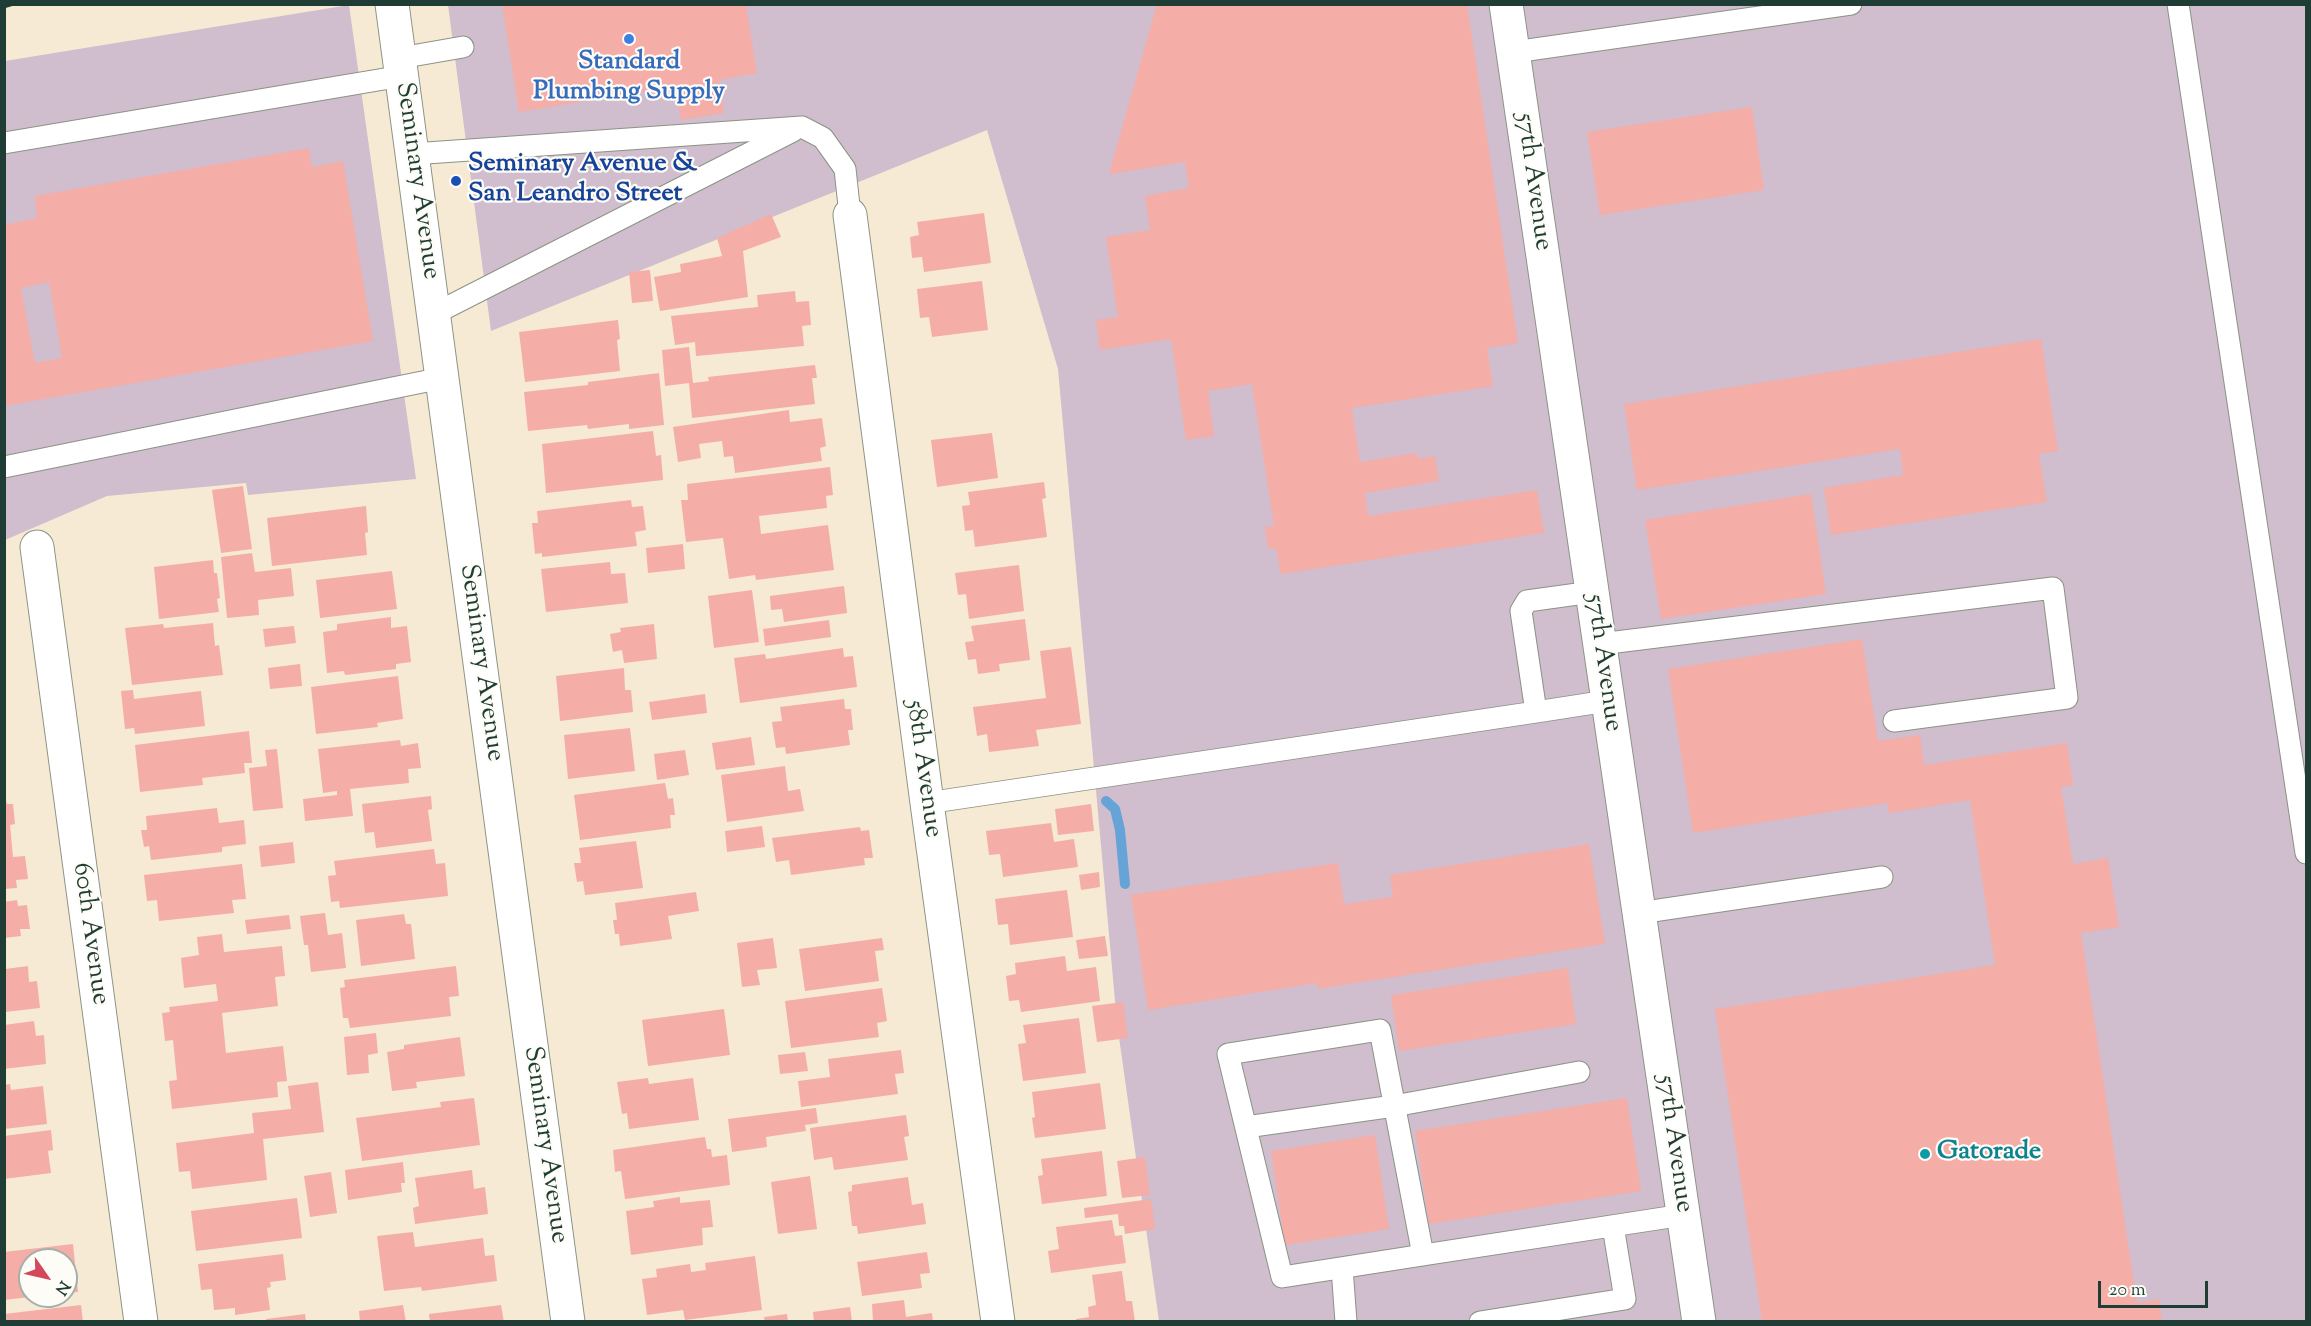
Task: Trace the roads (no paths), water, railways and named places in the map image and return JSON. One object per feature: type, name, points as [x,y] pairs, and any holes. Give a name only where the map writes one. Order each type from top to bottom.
[{"type":"street","name":"Seminary Avenue","points":[[392,4],[568,1322]]},
{"type":"street","name":"57th Avenue","points":[[1506,4],[1699,1322]]},
{"type":"street","name":"58th Avenue","points":[[850,215],[998,1322]]},
{"type":"street","name":"60th Avenue","points":[[37,547],[141,1322]]},
{"type":"lane","points":[[1514,52],[1851,4]]},
{"type":"lane","points":[[2178,4],[2307,853]]},
{"type":"lane","points":[[4,143],[401,67],[463,47]]},
{"type":"lane","points":[[412,154],[801,127],[823,138],[845,169],[850,215]]},
{"type":"lane","points":[[434,314],[801,127]]},
{"type":"lane","points":[[4,467],[442,378]]},
{"type":"lane","points":[[1600,644],[2053,588],[2067,698],[1894,721]]},
{"type":"lane","points":[[1536,712],[1521,611],[1527,601],[1592,592]]},
{"type":"lane","points":[[927,802],[1607,701]]},
{"type":"lane","points":[[1639,913],[1882,877]]},
{"type":"lane","points":[[1423,1255],[1380,1030],[1228,1054],[1282,1277],[1683,1215]]},
{"type":"lane","points":[[1246,1127],[1394,1106],[1579,1072]]},
{"type":"lane","points":[[1480,1322],[1625,1299],[1613,1226]]},
{"type":"lane","points":[[1342,1268],[1346,1322]]},
{"type":"waterway","points":[[1106,801],[1115,809],[1120,830],[1125,884]]},
{"type":"railway","points":[[4,6],[11,4]]},
{"type":"place","name":"Standard Plumbing Supply","points":[[629,39]]},
{"type":"place","name":"Seminary Avenue & San Leandro Street","points":[[456,181]]},
{"type":"place","name":"Gatorade","points":[[1925,1154]]}]
